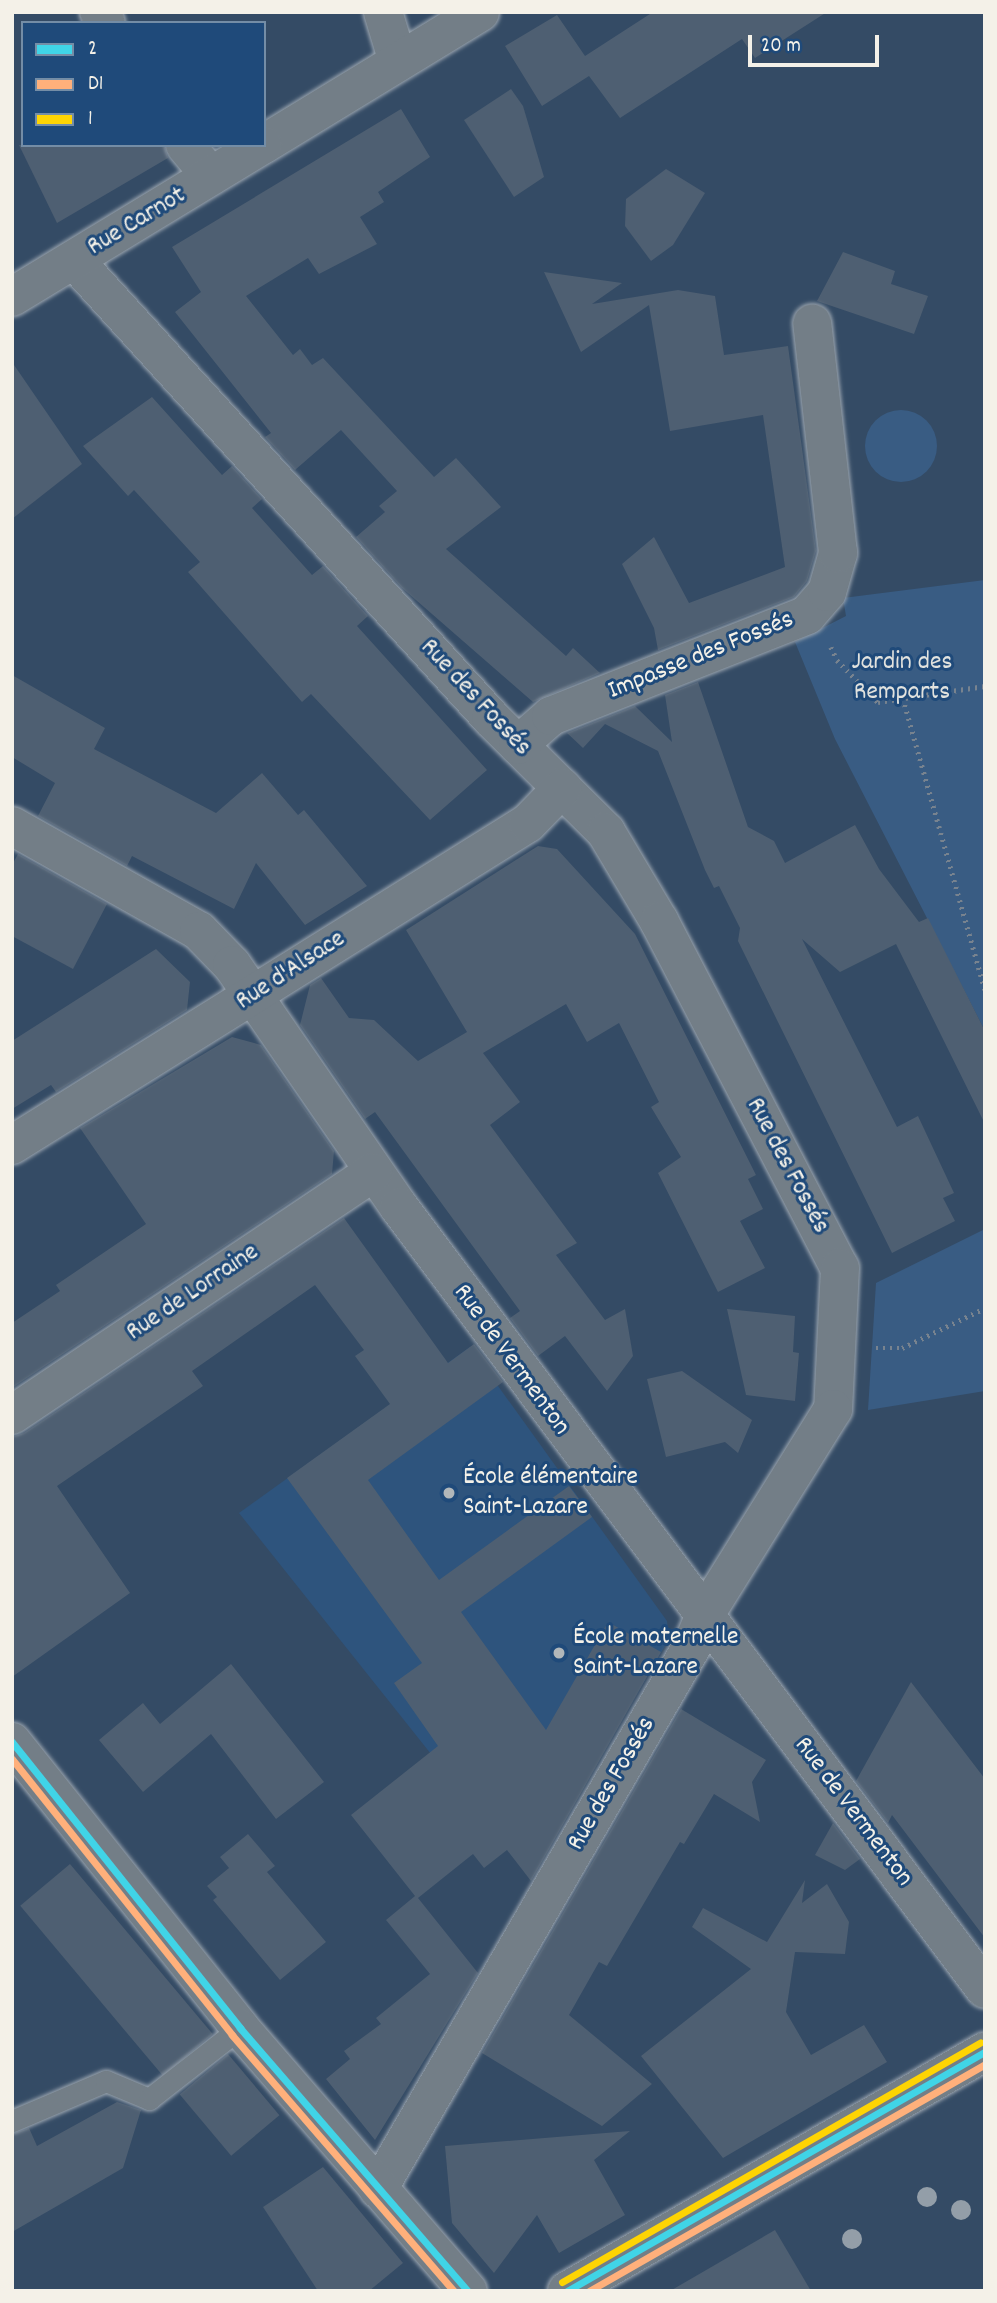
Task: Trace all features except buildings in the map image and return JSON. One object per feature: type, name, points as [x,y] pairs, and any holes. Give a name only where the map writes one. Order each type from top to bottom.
[{"type":"street","points":[[383,12],[398,62]]},
{"type":"street","name":"Rue Carnot","points":[[266,143],[480,12]]},
{"type":"street","points":[[187,147],[211,176]]},
{"type":"street","name":"Rue Carnot","points":[[12,297],[260,147]]},
{"type":"street","name":"Rue des Fossés","points":[[74,260],[518,745],[606,832],[652,910],[840,1268],[834,1409],[705,1615],[692,1646],[378,2189]]},
{"type":"street","name":"Impasse des Fossés","points":[[518,745],[551,716],[807,615],[827,592],[838,553],[813,323]]},
{"type":"street","name":"Rue d'Alsace","points":[[12,1145],[528,823],[562,788]]},
{"type":"street","name":"Rue de Vermenton","points":[[12,826],[199,931],[233,965],[373,1172],[985,1989]]},
{"type":"street","name":"Rue de Lorraine","points":[[12,1415],[373,1172]]},
{"type":"street","points":[[12,1742],[240,2028],[468,2291]]},
{"type":"street","points":[[567,2291],[985,2052]]},
{"type":"lane","points":[[12,2121],[106,2081],[149,2099],[240,2028]]},
{"type":"path","points":[[828,640],[837,660],[878,702],[985,686]]},
{"type":"path","points":[[903,698],[985,990]]},
{"type":"path","points":[[836,1346],[902,1348],[985,1308]]},
{"type":"shaded area","points":[[470,1347],[667,1621],[669,1639],[529,1877],[239,1513]]},
{"type":"green space","points":[[894,410],[908,410],[927,420],[937,439],[937,453],[927,472],[908,482],[894,482],[875,472],[865,453],[865,439],[875,420]]},
{"type":"green space","name":"Jardin des Remparts","points":[[985,580],[985,1031],[835,739],[795,642],[846,616],[843,598]]},
{"type":"green space","points":[[985,1229],[985,1391],[868,1410],[876,1283]]},
{"type":"transit line","name":"2","points":[[12,1742],[240,2028],[468,2291]]},
{"type":"transit line","name":"D1","points":[[12,1759],[232,2035],[454,2291]]},
{"type":"transit line","name":"1","points":[[562,2282],[980,2043]]},
{"type":"transit line","name":"2","points":[[567,2291],[985,2052]]},
{"type":"transit line","name":"D1","points":[[589,2291],[985,2064]]},
{"type":"place","name":"École élémentaire Saint-Lazare","points":[[449,1493]]},
{"type":"place","name":"École maternelle Saint-Lazare","points":[[559,1653]]}]
